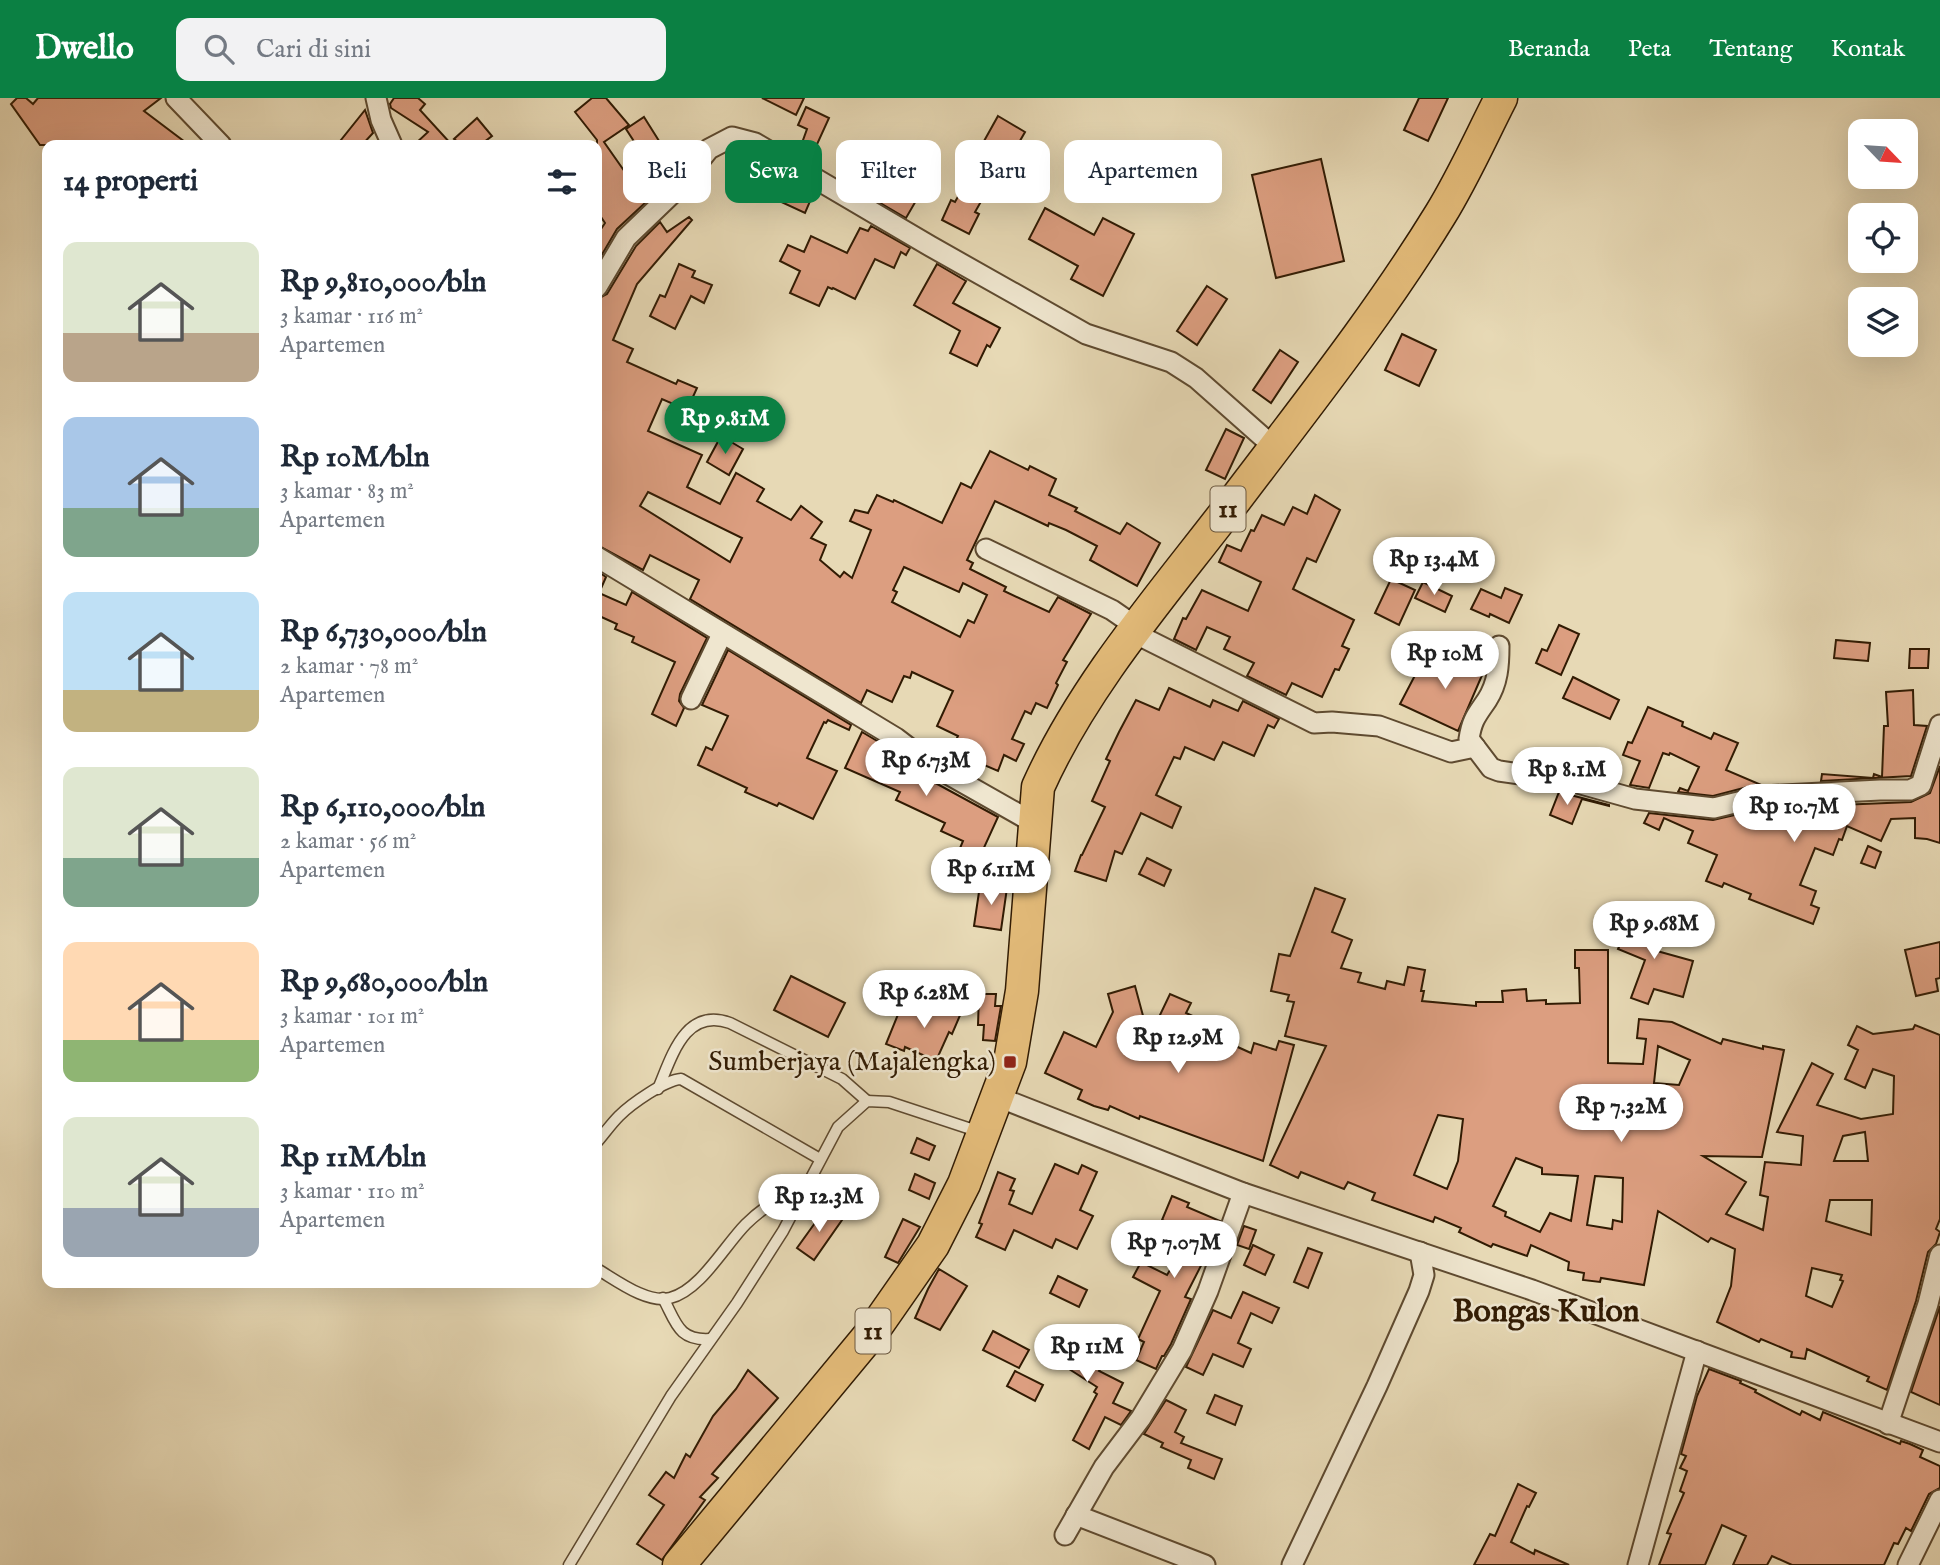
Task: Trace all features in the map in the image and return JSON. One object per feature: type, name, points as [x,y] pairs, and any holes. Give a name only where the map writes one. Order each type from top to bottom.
[{"type":"highway","name":"11","points":[[679,1565],[873,1331],[944,1224],[964,1184],[1010,1062],[1022,991],[1038,788],[1051,757],[1074,718],[1136,630],[1364,327],[1440,215],[1501,98]]},
{"type":"street","points":[[176,98],[216,140]]},
{"type":"street","points":[[376,98],[381,120],[391,140]]},
{"type":"street","points":[[602,278],[625,238],[677,189],[709,149],[732,137],[755,143],[1086,334],[1171,362],[1196,378],[1275,448]]},
{"type":"street","points":[[986,549],[1112,610],[1136,630],[1314,723],[1345,722],[1379,726],[1451,752],[1475,747]]},
{"type":"street","points":[[602,560],[896,738],[930,764],[1034,824]]},
{"type":"street","points":[[691,699],[722,634]]},
{"type":"street","points":[[1499,646],[1496,681],[1488,699],[1471,724],[1469,739],[1491,768],[1574,782],[1634,799],[1714,808],[1763,796],[1919,788],[1940,725]]},
{"type":"street","points":[[998,1097],[1243,1193],[1420,1251],[1940,1442]]},
{"type":"street","points":[[1065,1535],[1104,1467],[1140,1419],[1182,1350],[1208,1291],[1243,1193]]},
{"type":"street","points":[[1292,1565],[1350,1446],[1419,1291],[1424,1275],[1420,1251]]},
{"type":"street","points":[[1888,1424],[1940,1255]]},
{"type":"street","points":[[1638,1565],[1697,1351]]},
{"type":"street","points":[[1908,1565],[1940,1500]]},
{"type":"street","points":[[1076,1515],[1205,1565]]},
{"type":"lane","points":[[658,1089],[684,1034],[692,1025],[716,1019],[730,1023],[842,1079],[866,1101],[890,1102],[984,1133]]},
{"type":"lane","points":[[602,1136],[620,1115],[673,1080],[681,1079],[820,1158]]},
{"type":"lane","points":[[569,1565],[671,1396],[737,1303],[783,1231],[838,1127],[866,1101]]},
{"type":"lane","points":[[602,1272],[639,1294],[668,1299],[693,1285],[745,1225],[768,1204],[808,1180]]},
{"type":"lane","points":[[663,1298],[675,1324],[687,1335],[696,1340],[710,1339]]},
{"type":"building","points":[[17,98],[26,98],[33,104],[38,98],[161,98],[144,111],[182,140],[42,140],[40,145],[11,104]]},
{"type":"building","points":[[394,98],[418,98],[425,104],[420,110],[447,140],[419,140],[428,132],[391,108],[390,104]]},
{"type":"building","points":[[592,98],[606,98],[629,125],[604,142],[623,169],[623,203],[645,203],[617,229],[602,254],[602,228],[605,223],[602,218],[602,140],[597,140],[575,112]]},
{"type":"building","points":[[762,98],[804,98],[796,115]]},
{"type":"building","points":[[1419,98],[1448,98],[1428,141],[1404,130]]},
{"type":"building","points":[[806,107],[829,118],[819,140],[803,140],[807,129],[798,125]]},
{"type":"building","points":[[365,110],[373,133],[367,140],[341,140]]},
{"type":"building","points":[[998,116],[1025,132],[1020,140],[985,140]]},
{"type":"building","points":[[644,117],[658,140],[633,140],[626,129]]},
{"type":"building","points":[[477,118],[492,136],[487,140],[454,139]]},
{"type":"building","points":[[1321,159],[1344,261],[1276,278],[1252,175]]},
{"type":"building","points":[[951,200],[955,203],[980,203],[975,212],[979,214],[969,234],[942,220]]},
{"type":"building","points":[[783,203],[809,203],[805,213]]},
{"type":"building","points":[[880,203],[915,203],[906,218]]},
{"type":"building","points":[[1045,208],[1094,235],[1103,218],[1134,234],[1103,296],[1071,279],[1078,266],[1029,239]]},
{"type":"building","points":[[689,217],[692,220],[637,284],[613,340],[633,349],[627,362],[676,384],[678,380],[697,388],[687,410],[662,399],[648,431],[702,455],[687,487],[720,504],[736,473],[764,489],[757,501],[791,520],[801,506],[822,522],[811,538],[826,545],[820,560],[840,577],[844,572],[852,578],[871,530],[850,521],[855,510],[868,513],[877,495],[893,502],[894,500],[942,523],[961,483],[971,488],[990,451],[1028,470],[1030,466],[1056,479],[1049,495],[1077,508],[1075,511],[1120,534],[1127,523],[1160,543],[1137,586],[1090,560],[1097,546],[1066,530],[1049,523],[1048,526],[995,501],[967,560],[973,563],[970,569],[1006,587],[1004,591],[1049,612],[1058,597],[1091,614],[1063,660],[1067,662],[1047,708],[1036,703],[1031,714],[1025,711],[1012,739],[1024,744],[1016,761],[1004,755],[998,771],[982,764],[980,769],[949,754],[958,736],[937,726],[953,691],[912,672],[910,678],[904,676],[892,702],[867,690],[861,703],[690,599],[699,580],[650,555],[643,570],[602,548],[602,296],[607,294],[636,246],[660,222],[667,232]],"holes":[[[648,492],[742,538],[730,562],[640,506]],[[904,567],[959,592],[963,583],[987,595],[974,623],[968,620],[960,637],[892,602],[897,592],[893,590]]]},
{"type":"building","points":[[871,226],[910,248],[906,255],[901,252],[894,268],[875,259],[855,299],[828,287],[819,306],[790,293],[800,271],[780,261],[788,245],[804,252],[811,236],[847,253],[860,228],[868,231]]},
{"type":"building","points":[[679,264],[695,271],[692,277],[712,285],[704,303],[691,296],[675,329],[650,316],[660,295],[665,297]]},
{"type":"building","points":[[937,264],[966,281],[953,303],[1000,328],[990,347],[987,345],[977,366],[950,353],[960,331],[914,305]]},
{"type":"building","points":[[1207,286],[1227,299],[1197,345],[1177,331]]},
{"type":"building","points":[[1402,334],[1436,350],[1419,386],[1385,370]]},
{"type":"building","points":[[1280,350],[1298,362],[1271,403],[1253,390]]},
{"type":"building","points":[[1226,429],[1244,438],[1225,479],[1206,470]]},
{"type":"building","points":[[721,436],[743,449],[729,475],[707,462]]},
{"type":"building","points":[[1315,495],[1340,510],[1316,562],[1307,558],[1293,589],[1354,620],[1342,646],[1349,649],[1339,670],[1335,669],[1322,697],[1292,683],[1286,695],[1247,676],[1254,663],[1224,649],[1230,637],[1207,627],[1196,650],[1174,639],[1183,618],[1186,619],[1202,590],[1248,611],[1261,582],[1219,562],[1227,545],[1241,551],[1262,515],[1284,525],[1293,507],[1307,514]]},
{"type":"building","points":[[1391,579],[1415,590],[1399,625],[1375,613]]},
{"type":"building","points":[[1423,582],[1452,596],[1445,612],[1415,598]]},
{"type":"building","points":[[1505,588],[1522,595],[1509,623],[1471,609],[1481,589],[1501,598]]},
{"type":"building","points":[[632,592],[707,638],[680,694],[679,701],[684,708],[676,726],[652,714],[675,662],[632,642],[634,637],[615,629],[617,624],[602,617],[602,594],[626,605]]},
{"type":"building","points":[[1559,625],[1579,634],[1561,675],[1536,663],[1542,649],[1547,651]]},
{"type":"building","points":[[1836,640],[1870,643],[1868,661],[1834,658]]},
{"type":"building","points":[[1910,649],[1929,649],[1928,668],[1909,668]]},
{"type":"building","points":[[728,650],[851,725],[849,730],[828,720],[824,722],[807,758],[837,771],[813,819],[779,803],[777,806],[745,792],[747,788],[698,765],[706,747],[712,750],[728,716],[702,705]]},
{"type":"building","points":[[1468,654],[1486,662],[1486,666],[1458,731],[1400,704],[1423,660],[1445,670],[1449,662],[1462,668]]},
{"type":"building","points":[[1573,677],[1619,700],[1610,719],[1563,698]]},
{"type":"building","points":[[1169,688],[1210,707],[1213,700],[1238,711],[1243,701],[1279,719],[1274,728],[1268,725],[1254,756],[1223,742],[1214,760],[1185,747],[1180,759],[1174,757],[1156,795],[1181,807],[1172,828],[1141,813],[1122,854],[1115,851],[1106,881],[1075,871],[1105,807],[1092,801],[1110,761],[1106,759],[1119,732],[1136,700],[1159,710]]},
{"type":"building","points":[[1913,690],[1914,725],[1927,726],[1911,776],[1821,781],[1822,774],[1873,778],[1874,774],[1882,777],[1884,726],[1888,726],[1886,692]]},
{"type":"building","points":[[1648,707],[1683,722],[1682,726],[1711,739],[1714,733],[1738,743],[1726,770],[1759,784],[1713,796],[1678,792],[1680,788],[1688,791],[1699,767],[1670,753],[1663,753],[1649,788],[1630,785],[1640,761],[1623,755],[1628,742],[1632,743]]},
{"type":"building","points":[[862,732],[889,748],[929,777],[928,779],[998,817],[972,874],[953,865],[963,841],[941,831],[945,823],[896,800],[900,792],[845,768]]},
{"type":"building","points":[[1940,766],[1940,843],[1915,838],[1915,818],[1891,819],[1881,841],[1847,826],[1833,855],[1815,848],[1800,885],[1816,891],[1811,905],[1819,908],[1813,924],[1749,899],[1751,894],[1724,883],[1722,887],[1706,881],[1717,855],[1688,843],[1693,831],[1664,818],[1659,830],[1644,823],[1649,813],[1713,820],[1765,808],[1911,802],[1930,793]]},
{"type":"building","points":[[1559,792],[1609,806],[1582,799],[1572,824],[1550,815]]},
{"type":"building","points":[[1868,846],[1881,852],[1875,868],[1861,863]]},
{"type":"building","points":[[1147,858],[1171,870],[1164,886],[1139,874]]},
{"type":"building","points":[[980,885],[1007,888],[1001,930],[974,926]]},
{"type":"building","points":[[1315,888],[1345,899],[1332,932],[1352,940],[1341,968],[1361,973],[1358,982],[1385,989],[1387,981],[1404,985],[1408,967],[1425,970],[1422,1001],[1476,1006],[1476,1002],[1503,1002],[1502,991],[1526,989],[1527,1001],[1546,1000],[1546,1004],[1580,1003],[1579,968],[1575,968],[1575,950],[1608,950],[1608,1063],[1643,1064],[1646,1039],[1637,1038],[1639,1019],[1672,1022],[1721,1044],[1723,1039],[1763,1049],[1763,1046],[1784,1050],[1762,1157],[1703,1156],[1746,1182],[1726,1214],[1763,1230],[1768,1197],[1760,1195],[1765,1162],[1801,1165],[1803,1136],[1777,1132],[1812,1063],[1833,1074],[1817,1105],[1861,1119],[1893,1114],[1894,1076],[1873,1069],[1865,1088],[1845,1079],[1858,1050],[1848,1045],[1857,1026],[1873,1034],[1913,1029],[1915,1025],[1940,1035],[1940,1219],[1936,1229],[1940,1232],[1936,1244],[1928,1252],[1916,1301],[1887,1390],[1867,1381],[1869,1377],[1807,1349],[1805,1359],[1791,1357],[1792,1352],[1761,1339],[1759,1342],[1717,1322],[1731,1286],[1735,1249],[1711,1238],[1708,1242],[1658,1211],[1644,1285],[1601,1278],[1600,1282],[1583,1280],[1584,1273],[1568,1270],[1569,1262],[1531,1245],[1527,1256],[1493,1244],[1491,1247],[1459,1232],[1461,1228],[1435,1217],[1433,1222],[1372,1200],[1375,1193],[1348,1182],[1344,1189],[1301,1172],[1298,1178],[1270,1165],[1326,1046],[1285,1036],[1294,1002],[1287,1001],[1289,995],[1271,991],[1279,954],[1290,956]],"holes":[[[1658,1046],[1690,1060],[1679,1085],[1654,1083]],[[1438,1115],[1463,1119],[1458,1161],[1447,1189],[1414,1175]],[[1865,1132],[1868,1161],[1834,1161],[1843,1136]],[[1516,1158],[1542,1168],[1542,1174],[1578,1176],[1571,1221],[1550,1213],[1540,1232],[1505,1216],[1506,1212],[1493,1206]],[[1595,1176],[1623,1178],[1622,1222],[1613,1220],[1612,1229],[1587,1225]],[[1830,1200],[1872,1200],[1871,1235],[1826,1221]],[[1812,1268],[1842,1275],[1840,1280],[1843,1281],[1832,1307],[1806,1296]]]},
{"type":"building","points":[[1634,913],[1651,921],[1662,922],[1657,951],[1693,961],[1683,997],[1654,989],[1648,1004],[1631,998],[1645,960],[1618,949]]},
{"type":"building","points":[[1940,942],[1940,978],[1936,979],[1938,991],[1916,996],[1905,950]]},
{"type":"building","points":[[791,976],[845,1003],[828,1037],[774,1010]]},
{"type":"building","points":[[1135,986],[1149,1038],[1170,994],[1191,1003],[1186,1013],[1215,1026],[1211,1035],[1251,1053],[1254,1043],[1276,1050],[1279,1041],[1294,1045],[1263,1161],[1140,1116],[1139,1119],[1110,1106],[1108,1110],[1094,1106],[1078,1099],[1082,1090],[1045,1073],[1064,1032],[1096,1047],[1113,1012],[1108,994]]},
{"type":"building","points":[[979,994],[996,994],[995,1006],[1001,1006],[995,1041],[983,1040],[984,1025],[978,1025]]},
{"type":"building","points":[[931,1000],[961,1013],[936,1061],[905,1047],[904,1051],[886,1044],[901,1007],[924,1016]]},
{"type":"building","points":[[917,1138],[935,1146],[929,1160],[911,1153]]},
{"type":"building","points":[[1055,1164],[1078,1174],[1082,1165],[1097,1172],[1080,1210],[1093,1216],[1077,1249],[1056,1239],[1052,1248],[1014,1230],[1005,1250],[976,1237],[998,1172],[1015,1179],[1010,1190],[1014,1191],[1009,1204],[1032,1214]]},
{"type":"building","points":[[915,1174],[935,1183],[929,1199],[909,1190]]},
{"type":"building","points":[[1172,1196],[1189,1203],[1187,1207],[1220,1221],[1211,1246],[1185,1297],[1191,1299],[1171,1344],[1156,1369],[1136,1360],[1144,1342],[1138,1339],[1160,1291],[1133,1277],[1141,1262],[1167,1275],[1173,1265],[1187,1231],[1162,1220]]},
{"type":"building","points":[[825,1209],[842,1220],[814,1260],[797,1248]]},
{"type":"building","points":[[903,1219],[920,1227],[898,1263],[885,1257]]},
{"type":"building","points":[[1244,1226],[1256,1230],[1249,1249],[1237,1245]]},
{"type":"building","points":[[1253,1245],[1274,1255],[1265,1275],[1244,1265]]},
{"type":"building","points":[[1308,1248],[1322,1253],[1308,1288],[1294,1282]]},
{"type":"building","points":[[939,1269],[967,1286],[940,1330],[915,1318]]},
{"type":"building","points":[[1058,1276],[1087,1290],[1079,1307],[1050,1293]]},
{"type":"building","points":[[1243,1292],[1279,1308],[1272,1323],[1251,1313],[1238,1343],[1251,1349],[1243,1367],[1213,1354],[1203,1375],[1186,1367],[1213,1310],[1231,1318]]},
{"type":"building","points":[[1940,1306],[1940,1405],[1911,1392]]},
{"type":"building","points":[[1052,1328],[1105,1363],[1099,1371],[1123,1383],[1113,1403],[1131,1411],[1121,1425],[1105,1417],[1089,1449],[1073,1440],[1097,1394],[1094,1392],[1097,1387],[1038,1349]]},
{"type":"building","points":[[993,1331],[1029,1350],[1019,1368],[983,1350]]},
{"type":"building","points":[[1709,1369],[1741,1381],[1740,1383],[1756,1390],[1755,1392],[1800,1415],[1802,1411],[1820,1420],[1823,1412],[1900,1444],[1901,1441],[1910,1444],[1923,1450],[1920,1457],[1940,1466],[1940,1488],[1929,1494],[1911,1531],[1906,1528],[1898,1544],[1894,1543],[1884,1565],[1792,1565],[1772,1556],[1767,1565],[1733,1565],[1746,1536],[1722,1525],[1705,1565],[1659,1565],[1671,1534],[1667,1533],[1684,1493],[1680,1491],[1687,1471],[1680,1468],[1686,1456],[1681,1454],[1697,1396]]},
{"type":"building","points":[[748,1370],[778,1398],[712,1474],[718,1478],[700,1497],[705,1500],[662,1560],[637,1544],[664,1505],[649,1495],[666,1472],[674,1478],[686,1454],[690,1457],[713,1416]]},
{"type":"building","points":[[1015,1371],[1043,1385],[1035,1401],[1007,1386]]},
{"type":"building","points":[[1215,1395],[1242,1406],[1235,1425],[1207,1413]]},
{"type":"building","points":[[1166,1400],[1186,1410],[1175,1432],[1184,1437],[1181,1443],[1222,1459],[1214,1479],[1188,1468],[1191,1460],[1161,1447],[1163,1443],[1144,1434]]},
{"type":"building","points":[[1518,1484],[1536,1493],[1529,1507],[1527,1506],[1511,1542],[1534,1554],[1535,1550],[1569,1565],[1474,1565],[1490,1534],[1495,1536]]},
{"type":"place","name":"Sumberjaya (Majalengka)","points":[[1010,1062]]},
{"type":"district","name":"Bongas Kulon","points":[[1546,1312]]}]
